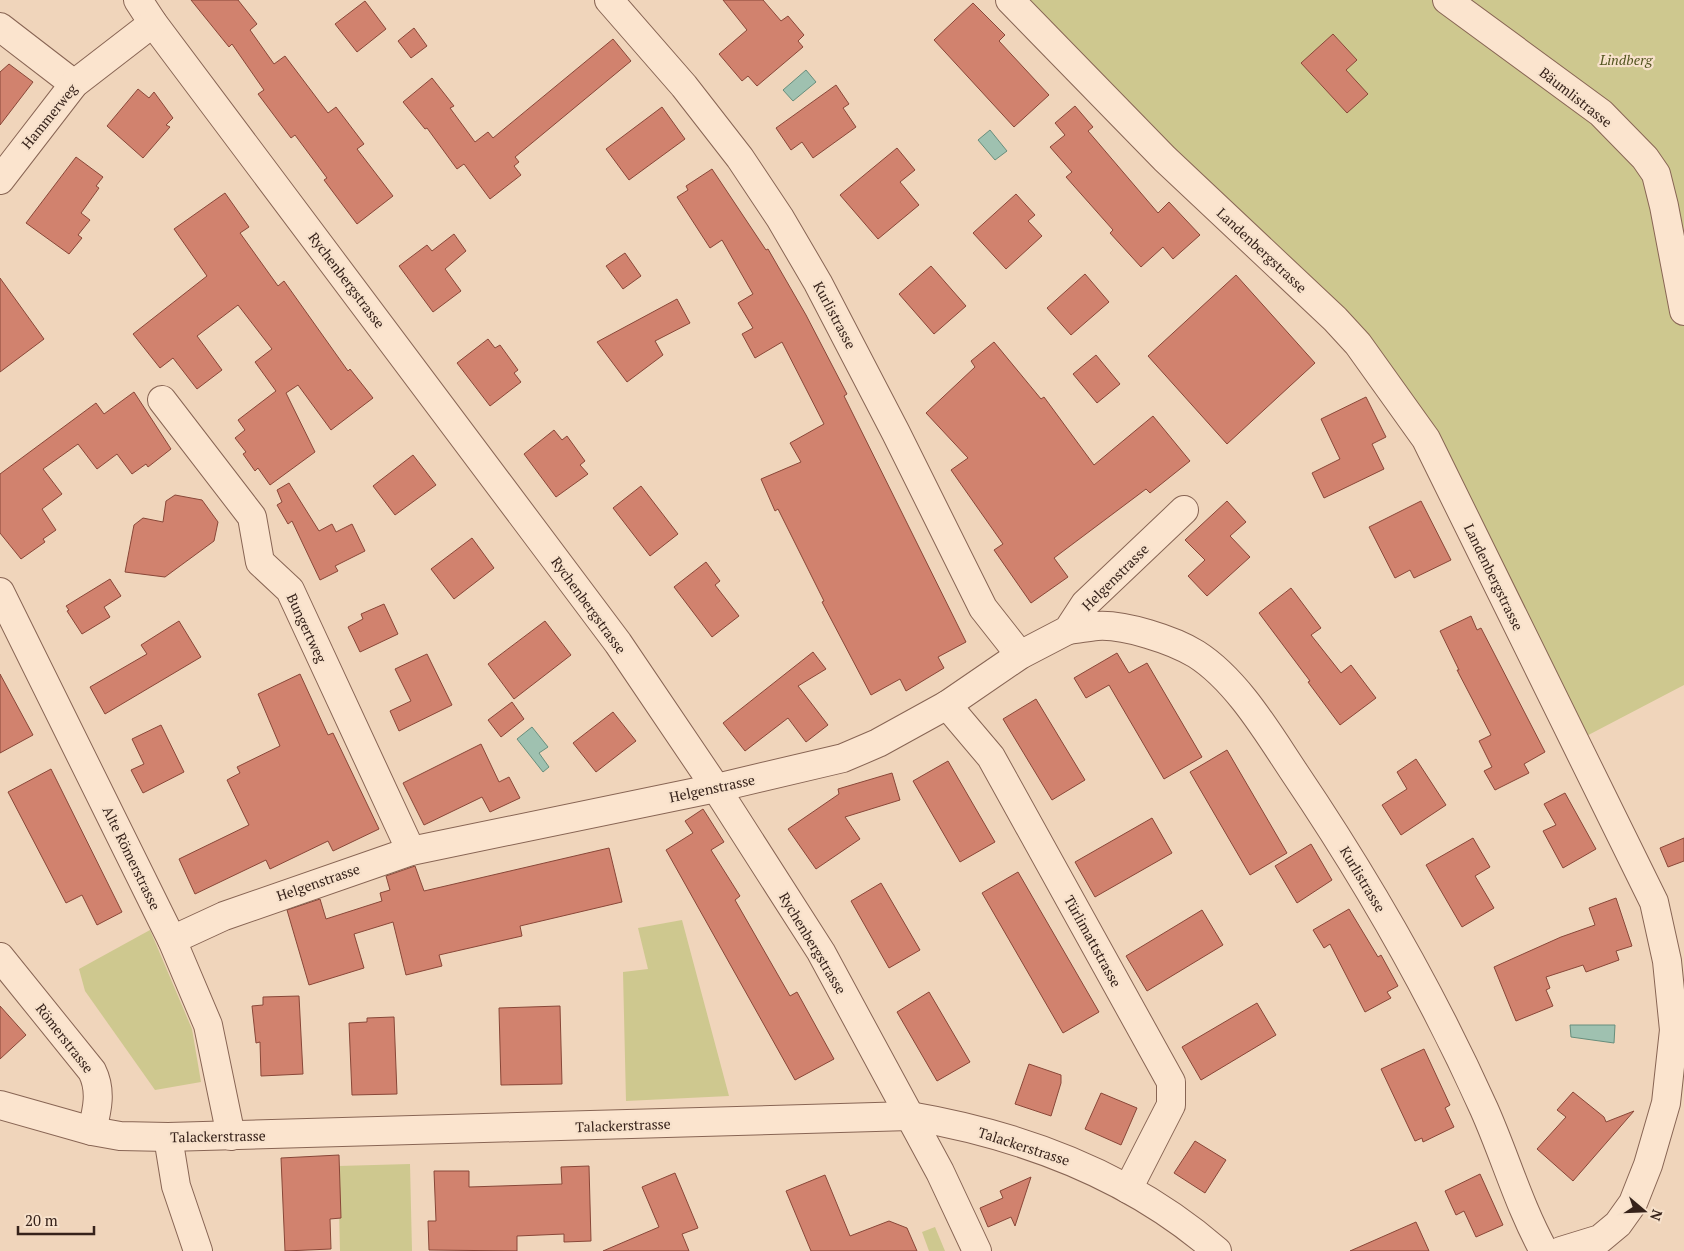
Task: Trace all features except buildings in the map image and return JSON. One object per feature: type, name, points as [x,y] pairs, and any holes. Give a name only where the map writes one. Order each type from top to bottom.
[{"type":"street","name":"Rychenbergstrasse","points":[[138,0],[153,23],[618,643],[716,788],[821,952],[940,1172],[977,1251]]},
{"type":"street","name":"Kurlistrasse","points":[[609,0],[684,86],[740,158],[780,218],[818,283],[892,424],[983,608],[1020,656]]},
{"type":"street","name":"Landenbergstrasse","points":[[1010,0],[1165,158],[1335,319],[1358,344],[1426,438],[1654,902],[1667,961],[1674,1030],[1666,1103],[1648,1165],[1633,1203],[1618,1224],[1600,1239],[1561,1251]]},
{"type":"street","name":"Bäumlistrasse","points":[[1447,0],[1601,113],[1645,158],[1656,174],[1684,311]]},
{"type":"street","name":"Hammerweg","points":[[0,180],[74,84],[153,23]]},
{"type":"street","points":[[0,27],[74,84]]},
{"type":"street","name":"Bungertweg","points":[[162,400],[252,517],[260,562],[290,590],[411,851]]},
{"type":"street","name":"Helgenstrasse","points":[[172,940],[224,916],[411,851],[716,788],[843,758],[948,705],[1020,656],[1068,630],[1085,604],[1184,510]]},
{"type":"street","name":"Alte Römerstrasse","points":[[0,592],[172,940],[208,1025],[231,1136]]},
{"type":"street","name":"Kurlistrasse","points":[[1068,630],[1099,626],[1168,640],[1197,655],[1228,682],[1268,732],[1355,863],[1402,942],[1485,1111],[1527,1220],[1544,1251]]},
{"type":"street","name":"Türlimattstrasse","points":[[948,705],[991,757],[1171,1082],[1171,1106],[1128,1189]]},
{"type":"street","name":"Römerstrasse","points":[[0,958],[92,1071],[97,1081],[98,1099],[92,1131]]},
{"type":"street","name":"Talackerstrasse","points":[[0,1105],[92,1131],[120,1136],[168,1137],[910,1116],[997,1136],[1064,1157],[1128,1189],[1202,1238],[1218,1251]]},
{"type":"street","points":[[168,1137],[176,1186],[198,1251]]},
{"type":"green space","name":"Lindberg","points":[[1010,0],[1684,0],[1684,685],[1575,742],[1426,439],[1358,344]]},
{"type":"green space","points":[[682,920],[729,1096],[626,1101],[623,972],[648,969],[638,928]]},
{"type":"green space","points":[[150,930],[192,1029],[201,1082],[155,1090],[85,991],[79,969]]},
{"type":"green space","points":[[410,1164],[412,1251],[340,1251],[338,1166]]},
{"type":"green space","points":[[935,1227],[945,1251],[929,1251],[922,1232]]},
{"type":"shaded area","points":[[806,70],[816,82],[793,101],[783,90]]},
{"type":"shaded area","points":[[990,130],[1007,151],[995,160],[978,140]]},
{"type":"shaded area","points":[[532,727],[548,747],[539,753],[549,767],[543,772],[517,739]]},
{"type":"shaded area","points":[[1570,1025],[1615,1025],[1614,1043],[1571,1037]]}]
